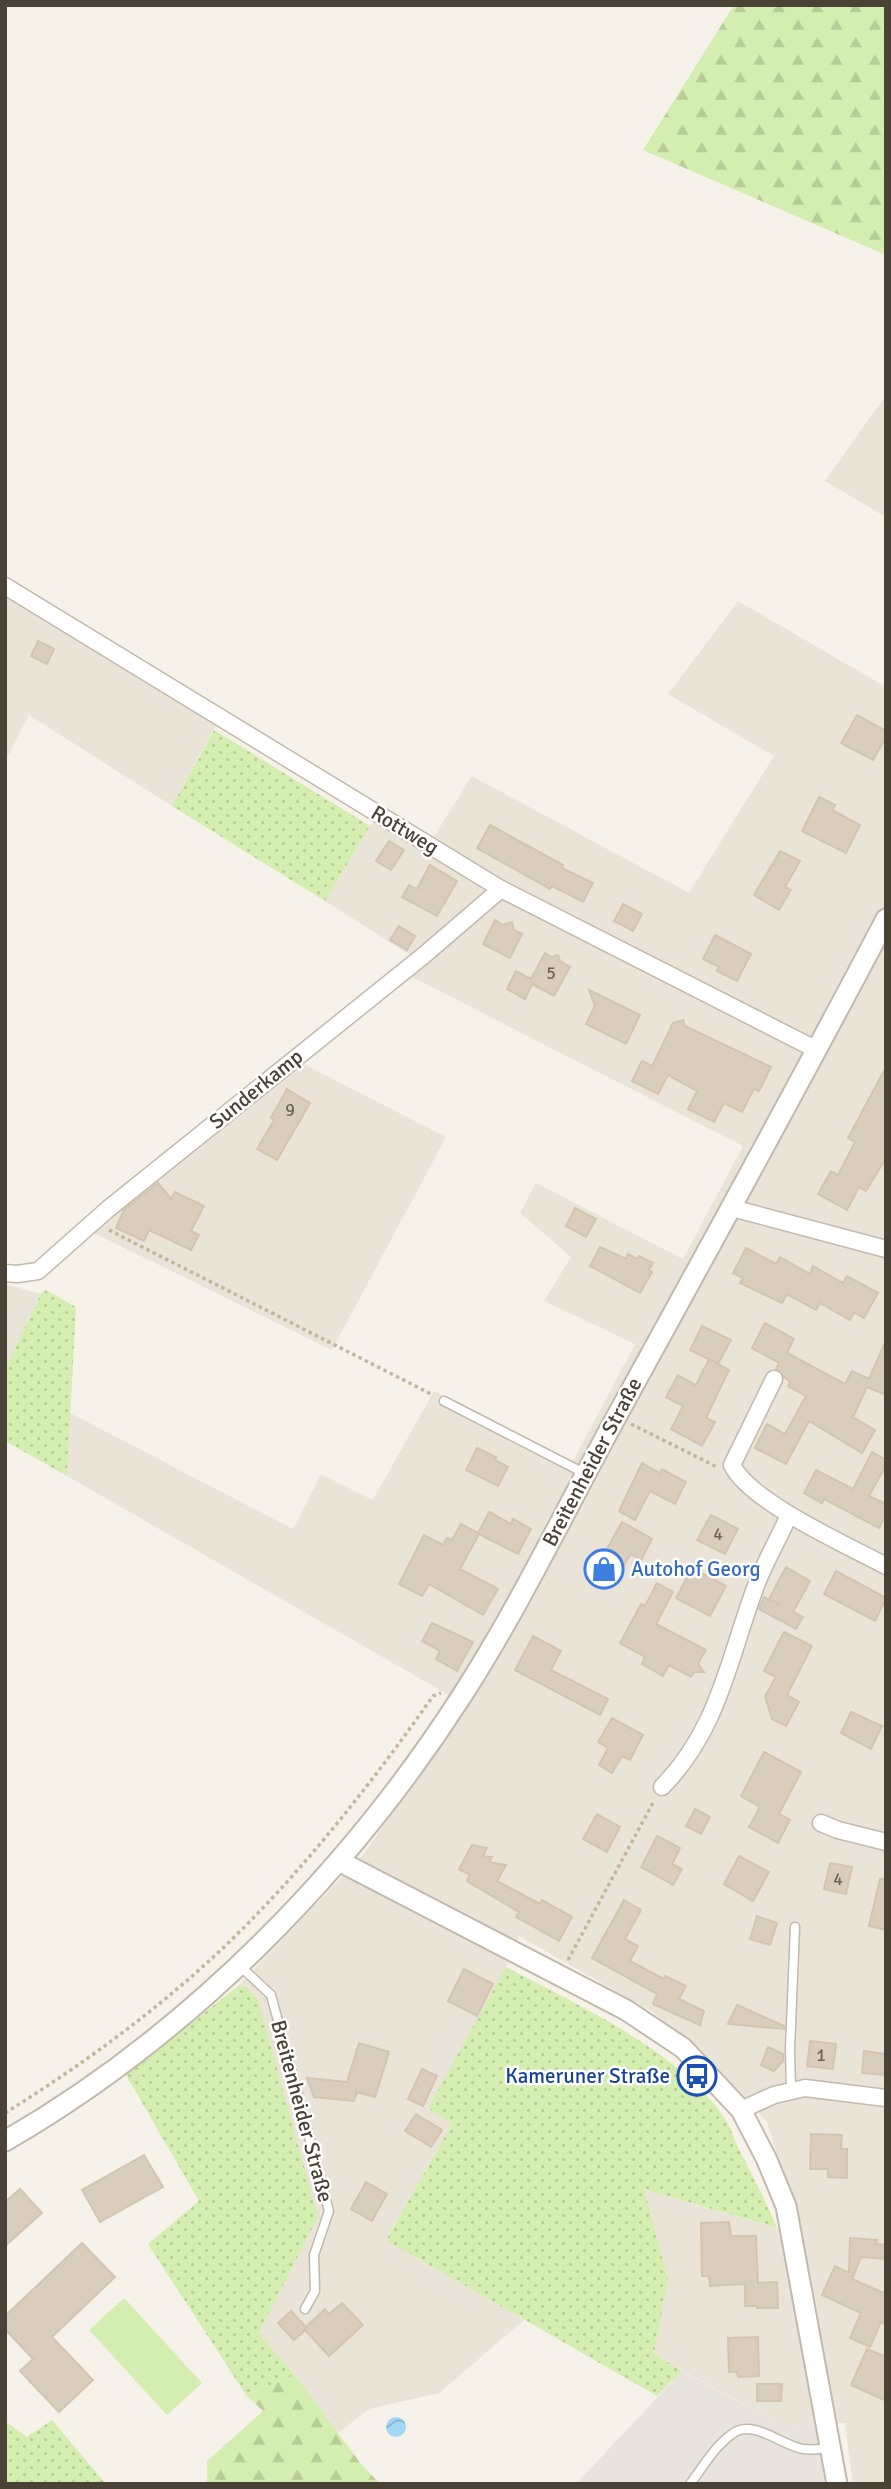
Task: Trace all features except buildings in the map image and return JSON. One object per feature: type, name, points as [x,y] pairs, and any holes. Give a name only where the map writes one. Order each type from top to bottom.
[{"type":"street","name":"Rottweg","points":[[5,586],[501,889],[817,1050]]},
{"type":"street","name":"Sunderkamp","points":[[5,1273],[38,1271],[108,1209],[501,889]]},
{"type":"street","name":"Breitenheider Straße","points":[[5,2141],[102,2078],[174,2023],[239,1965],[339,1861],[404,1781],[503,1628],[886,919]]},
{"type":"street","points":[[732,1208],[884,1244]]},
{"type":"street","points":[[774,1379],[732,1465],[738,1478],[789,1515],[886,1566]]},
{"type":"street","points":[[663,1787],[684,1766],[721,1694],[757,1582],[789,1515]]},
{"type":"street","points":[[821,1823],[886,1842]]},
{"type":"street","points":[[339,1861],[626,2010],[683,2049],[741,2110],[766,2158],[786,2206],[837,2484]]},
{"type":"street","points":[[741,2110],[774,2095],[805,2088],[886,2098]]},
{"type":"lane","points":[[443,1401],[585,1474]]},
{"type":"lane","points":[[791,2091],[795,1927]]},
{"type":"lane","name":"Breitenheider Straße","points":[[239,1965],[271,1996],[329,2211],[314,2255],[315,2291],[304,2309]]},
{"type":"lane","points":[[690,2484],[733,2433],[746,2428],[757,2430],[779,2442],[805,2449],[830,2448]]},
{"type":"path","points":[[94,1223],[443,1401]]},
{"type":"path","points":[[617,1416],[714,1468],[732,1465]]},
{"type":"path","points":[[5,2113],[58,2079],[127,2028],[223,1949],[317,1845],[400,1744],[433,1696],[452,1690]]},
{"type":"path","points":[[560,1975],[663,1787]]},
{"type":"shaded area","points":[[886,395],[886,517],[825,481]]},
{"type":"shaded area","points":[[5,593],[218,721],[172,806],[29,715],[5,761]]},
{"type":"shaded area","points":[[738,601],[886,687],[886,2484],[853,2484],[845,2423],[786,2427],[654,2355],[668,2279],[643,2189],[776,2228],[800,2228],[767,2122],[738,2091],[654,2013],[519,1936],[498,1985],[429,2108],[452,2124],[386,2239],[524,2320],[439,2393],[369,2409],[338,2433],[295,2375],[259,2333],[318,2217],[248,1987],[238,1986],[362,1856],[468,1706],[67,1476],[70,1413],[293,1529],[321,1474],[373,1500],[434,1391],[573,1461],[635,1344],[544,1301],[571,1257],[520,1213],[536,1183],[683,1259],[743,1146],[408,975],[424,964],[325,901],[375,818],[426,849],[472,776],[689,893],[774,756],[668,694]]},
{"type":"shaded area","points":[[298,1061],[446,1137],[332,1350],[92,1232],[112,1212]]},
{"type":"shaded area","points":[[5,1284],[41,1294],[5,1369]]},
{"type":"shaded area","points":[[682,2371],[786,2427],[816,2425],[825,2484],[576,2484]]},
{"type":"green space","points":[[734,5],[886,5],[886,255],[643,150]]},
{"type":"green space","points":[[214,730],[370,826],[325,901],[172,806]]},
{"type":"green space","points":[[46,1290],[76,1307],[67,1476],[5,1441],[5,1369],[41,1294]]},
{"type":"green space","points":[[506,1967],[627,2033],[684,2074],[708,2097],[727,2122],[777,2228],[644,2189],[668,2279],[654,2354],[682,2371],[657,2396],[386,2240],[452,2124],[428,2108]]},
{"type":"green space","points":[[238,1986],[247,1987],[258,2000],[318,2217],[259,2333],[295,2375],[246,2395],[148,2244],[199,2201],[126,2075]]},
{"type":"green space","points":[[124,2298],[202,2383],[167,2415],[89,2330]]},
{"type":"green space","points":[[295,2375],[361,2464],[380,2484],[207,2484],[207,2461],[263,2411],[246,2395]]},
{"type":"green space","points":[[52,2420],[106,2484],[5,2484],[5,2421],[27,2437]]},
{"type":"water","points":[[396,2417],[403,2420],[406,2427],[403,2434],[396,2437],[389,2434],[386,2427],[389,2420]]},
{"type":"place","name":"Autohof Georg","points":[[604,1569]]},
{"type":"place","name":"Kameruner Straße","points":[[697,2076]]}]
